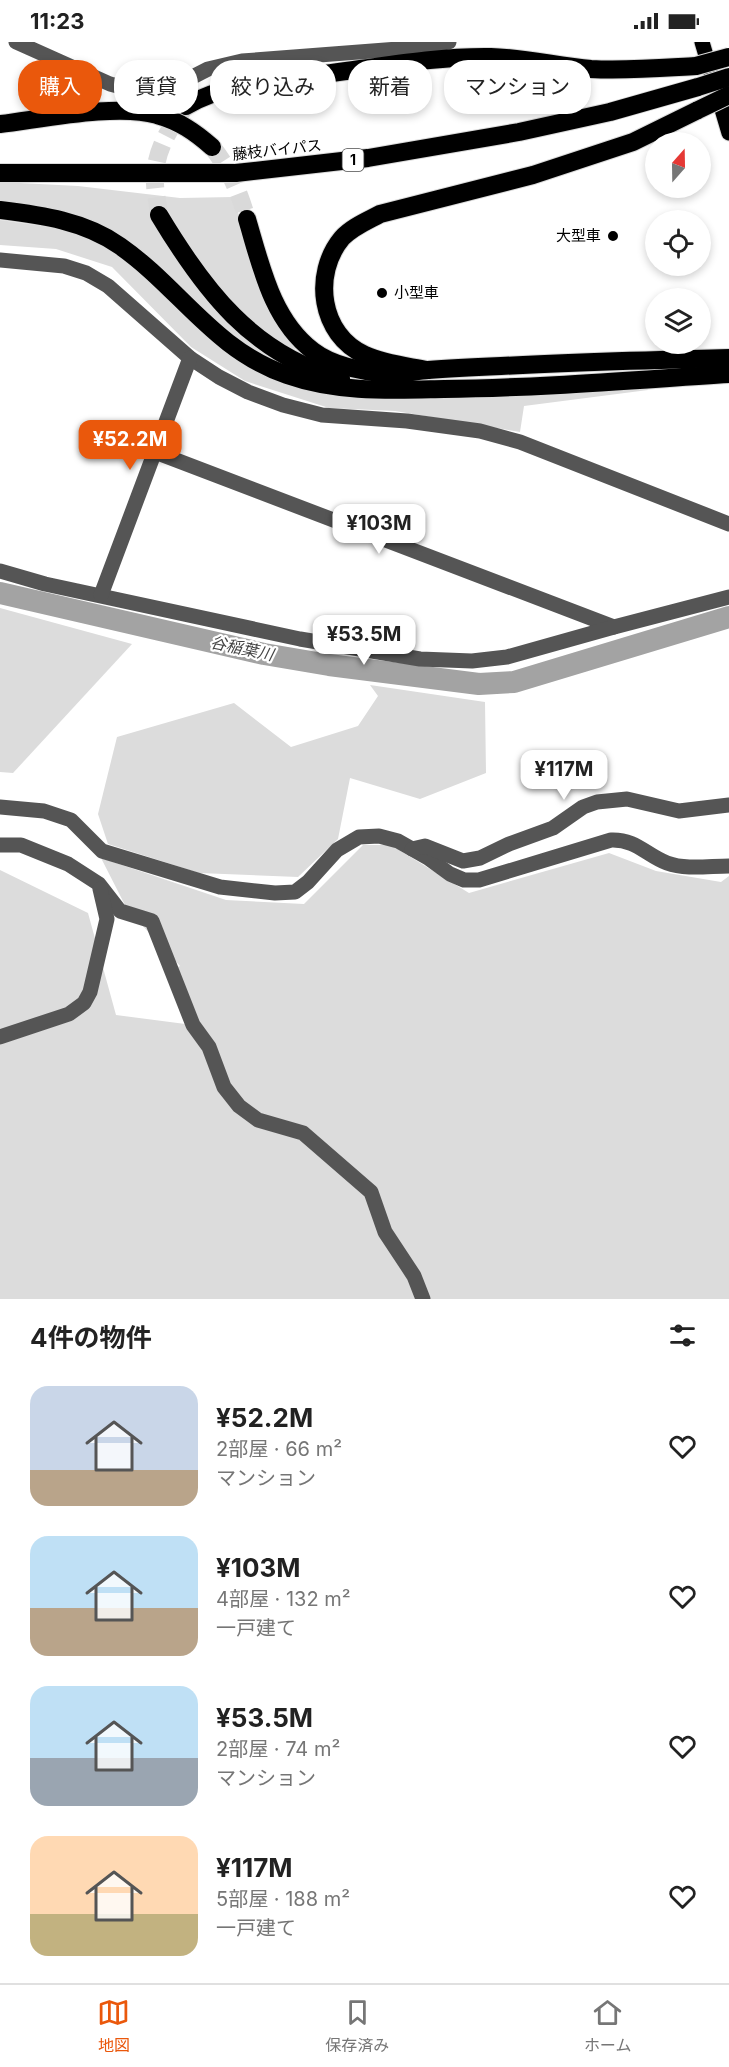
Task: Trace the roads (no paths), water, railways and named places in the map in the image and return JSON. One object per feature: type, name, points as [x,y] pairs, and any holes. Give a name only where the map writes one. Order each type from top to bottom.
[{"type":"highway","points":[[198,100],[227,89],[294,78],[441,60],[488,57],[524,59],[589,69],[634,70],[696,66],[729,57]]},
{"type":"highway","name":"藤枝バイパス","points":[[0,173],[236,173],[368,158],[519,132],[610,112],[729,77]]},
{"type":"highway","points":[[427,370],[363,355],[345,341],[330,321],[323,298],[325,273],[333,252],[343,237],[358,225],[381,214],[533,175],[633,142],[729,94]]},
{"type":"highway","points":[[0,124],[101,112],[132,111],[155,114],[180,123],[196,132],[212,147]]},
{"type":"highway","points":[[0,210],[64,220],[93,231],[119,245],[137,258],[220,338],[263,365],[287,375],[320,384],[350,389],[377,390],[498,388],[729,374]]},
{"type":"highway","points":[[159,215],[185,258],[210,291],[229,313],[260,339],[291,358],[332,377],[377,390]]},
{"type":"highway","points":[[247,219],[261,267],[278,309],[295,335],[315,353],[341,365],[393,374],[557,363],[729,358]]},
{"type":"highway","points":[[428,389],[443,384],[525,381],[545,374],[557,363]]},
{"type":"main road","points":[[702,42],[729,133]]},
{"type":"street","points":[[16,42],[110,84],[136,91],[157,93],[208,69],[242,61],[424,47],[449,42]]},
{"type":"street","points":[[0,260],[64,266],[86,273],[108,286],[190,358],[219,377],[249,392],[284,405],[322,416],[406,420],[480,431],[520,442],[729,524]]},
{"type":"street","points":[[100,595],[190,358]]},
{"type":"street","points":[[154,452],[614,627]]},
{"type":"street","points":[[0,571],[45,584],[300,639],[420,659],[472,661],[507,657],[729,597]]},
{"type":"street","points":[[412,849],[425,846],[463,861],[480,858],[509,844],[553,828],[583,807],[597,802],[627,799],[679,811],[729,805]]},
{"type":"street","points":[[0,807],[44,811],[71,820],[102,851],[132,861],[220,887],[275,893],[295,892],[308,882],[337,850],[359,837],[379,836],[398,841],[450,874],[464,880],[479,880],[611,840],[624,840],[667,863],[676,865],[686,867],[729,866]]},
{"type":"street","points":[[0,845],[21,845],[68,864],[99,884],[120,911],[152,921],[193,1025],[209,1047],[225,1087],[239,1106],[258,1120],[303,1133],[371,1192],[385,1232],[414,1276],[423,1299]]},
{"type":"street","points":[[0,1037],[69,1014],[84,1004],[90,992],[107,919],[99,884]]},
{"type":"waterway","name":"谷稲葉川","points":[[0,593],[264,654],[329,665],[479,684],[514,682],[729,617]]},
{"type":"tunnel","points":[[159,215],[155,181],[156,166],[169,130],[180,114]]},
{"type":"tunnel","points":[[212,147],[233,181],[247,219]]},
{"type":"place","name":"大型車","points":[[613,236]]},
{"type":"place","name":"小型車","points":[[382,293]]}]
